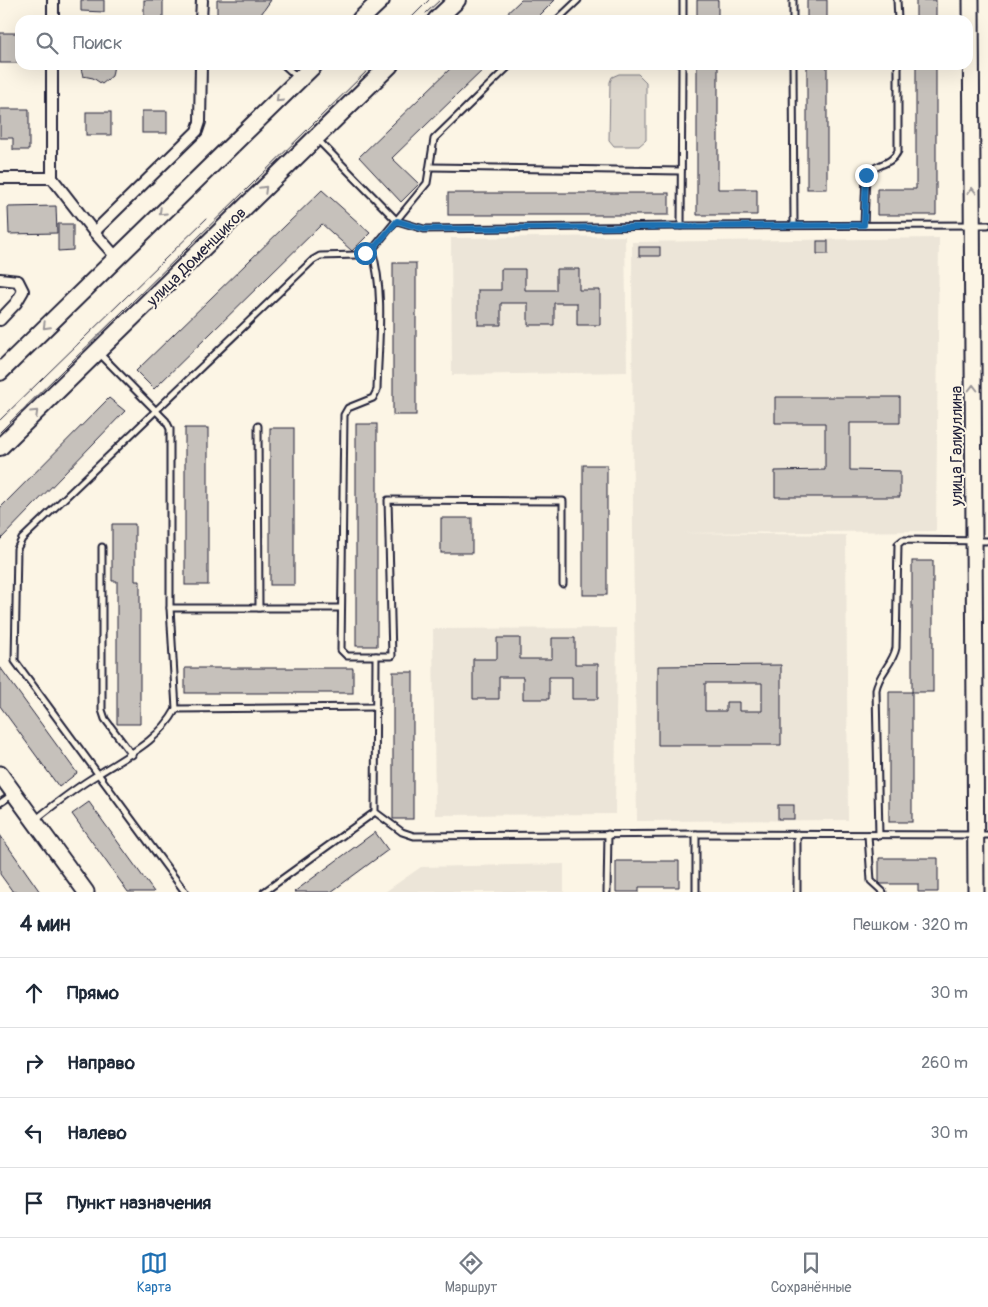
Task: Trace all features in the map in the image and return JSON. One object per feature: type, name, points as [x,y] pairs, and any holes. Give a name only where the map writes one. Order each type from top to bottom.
[{"type":"main road","points":[[365,15],[380,0]]},
{"type":"main road","points":[[441,15],[457,0]]},
{"type":"main road","points":[[0,372],[309,70]]},
{"type":"main road","name":"улица Доменщиков","points":[[0,447],[385,70]]},
{"type":"street","points":[[52,15],[53,0]]},
{"type":"street","points":[[201,15],[202,0]]},
{"type":"street","name":"улица Галиуллина","points":[[971,0],[971,15]]},
{"type":"street","points":[[52,70],[52,178],[116,257]]},
{"type":"street","points":[[94,232],[197,131],[200,122],[201,70]]},
{"type":"street","name":"улица Галиуллина","points":[[971,70],[972,226],[981,541],[982,834],[976,892]]},
{"type":"street","points":[[0,178],[52,178]]},
{"type":"street","points":[[0,279],[18,281],[23,291],[16,303],[0,320]]},
{"type":"street","points":[[0,774],[86,892]]},
{"type":"lane","points":[[562,15],[578,0]]},
{"type":"lane","points":[[683,0],[683,15]]},
{"type":"lane","points":[[793,0],[793,15]]},
{"type":"lane","points":[[897,0],[898,15]]},
{"type":"lane","points":[[290,70],[300,79]]},
{"type":"lane","points":[[185,892],[15,661],[16,549],[22,539],[154,410],[313,260],[320,256],[357,255],[372,250],[427,184],[434,139],[505,70]]},
{"type":"lane","points":[[682,70],[682,226]]},
{"type":"lane","points":[[794,70],[794,225]]},
{"type":"lane","points":[[864,225],[866,175],[869,170],[890,162],[898,151],[898,70]]},
{"type":"lane","points":[[315,138],[397,221],[424,229],[988,225]]},
{"type":"lane","points":[[431,167],[681,170]]},
{"type":"lane","points":[[372,250],[379,286],[377,390],[372,398],[348,408],[344,415],[341,608],[343,654],[392,656],[388,500],[563,501],[563,584]]},
{"type":"lane","points":[[34,820],[98,774],[132,754],[158,733],[170,720],[176,709],[170,608],[171,433],[168,425],[99,352]]},
{"type":"lane","points":[[258,426],[259,608]]},
{"type":"lane","points":[[879,836],[876,690],[879,679],[892,660],[896,648],[898,544],[903,540],[981,541]]},
{"type":"lane","points":[[102,547],[102,710],[105,719],[132,754]]},
{"type":"lane","points":[[170,608],[341,608]]},
{"type":"lane","points":[[375,812],[376,656]]},
{"type":"lane","points":[[176,709],[376,707]]},
{"type":"lane","points":[[0,803],[15,793]]},
{"type":"lane","points":[[375,812],[402,832],[414,836],[797,834],[879,836],[982,834]]},
{"type":"lane","points":[[264,892],[375,812]]},
{"type":"lane","points":[[607,892],[608,834]]},
{"type":"lane","points":[[696,834],[696,892]]},
{"type":"lane","points":[[797,834],[797,892]]},
{"type":"lane","points":[[868,835],[871,881],[883,892]]},
{"type":"shaded area","points":[[619,74],[638,74],[646,82],[646,140],[639,146],[614,146],[609,140],[610,82],[612,77]]},
{"type":"shaded area","points":[[625,236],[627,372],[452,375],[451,238]]},
{"type":"shaded area","points":[[939,238],[936,531],[681,533],[846,535],[848,820],[637,821],[633,534],[632,242]]},
{"type":"shaded area","points":[[617,628],[615,814],[435,815],[433,629]]},
{"type":"shaded area","points":[[564,864],[564,892],[385,892],[421,867]]},
{"type":"building","points":[[81,0],[104,0],[104,12],[81,11]]},
{"type":"building","points":[[144,0],[163,0],[163,15],[144,15]]},
{"type":"building","points":[[217,0],[271,0],[260,15],[217,15]]},
{"type":"building","points":[[521,0],[555,0],[540,15],[505,15]]},
{"type":"building","points":[[697,0],[718,0],[718,15],[697,15]]},
{"type":"building","points":[[807,0],[827,0],[827,15],[807,15]]},
{"type":"building","points":[[916,0],[936,0],[936,15],[916,15]]},
{"type":"building","points":[[0,33],[15,33],[15,63],[0,63]]},
{"type":"building","points":[[81,70],[113,70],[112,76],[102,84],[93,78],[83,76]]},
{"type":"building","points":[[449,70],[483,70],[392,158],[419,184],[401,202],[359,157]]},
{"type":"building","points":[[697,70],[718,70],[718,189],[757,189],[757,215],[697,215]]},
{"type":"building","points":[[807,70],[827,70],[827,189],[807,189]]},
{"type":"building","points":[[916,70],[936,70],[936,215],[877,215],[877,189],[916,189]]},
{"type":"building","points":[[0,109],[29,109],[29,150],[13,150],[13,138],[0,138]]},
{"type":"building","points":[[142,111],[167,111],[167,133],[142,133]]},
{"type":"building","points":[[86,112],[111,112],[111,135],[86,135]]},
{"type":"building","points":[[322,190],[370,233],[352,251],[322,224],[154,389],[136,371]]},
{"type":"building","points":[[448,193],[669,193],[669,215],[448,215]]},
{"type":"building","points":[[56,206],[57,233],[9,234],[8,207]]},
{"type":"building","points":[[58,224],[73,224],[73,250],[58,251]]},
{"type":"building","points":[[817,241],[828,241],[828,254],[817,254]]},
{"type":"building","points":[[639,247],[660,247],[660,256],[639,256]]},
{"type":"building","points":[[393,263],[416,263],[416,415],[393,415]]},
{"type":"building","points":[[501,269],[525,269],[525,290],[556,290],[556,269],[579,269],[579,290],[600,290],[600,325],[577,325],[577,303],[554,303],[554,325],[528,325],[528,303],[501,303],[501,325],[478,325],[478,290],[501,290]]},
{"type":"building","points":[[775,397],[900,397],[900,423],[850,423],[850,470],[900,471],[900,497],[775,497],[775,471],[825,470],[825,423],[775,423]]},
{"type":"building","points":[[109,398],[125,411],[0,540],[0,508]]},
{"type":"building","points":[[356,424],[377,424],[377,646],[356,646]]},
{"type":"building","points":[[185,428],[208,428],[208,585],[185,585]]},
{"type":"building","points":[[270,428],[294,428],[294,585],[270,585]]},
{"type":"building","points":[[583,465],[607,465],[607,595],[583,595]]},
{"type":"building","points":[[441,518],[472,518],[472,553],[441,553]]},
{"type":"building","points":[[112,524],[135,524],[135,581],[140,581],[140,724],[117,724],[117,581],[112,581]]},
{"type":"building","points":[[912,561],[933,561],[933,692],[912,692]]},
{"type":"building","points":[[497,638],[520,638],[520,659],[552,659],[552,638],[575,638],[575,664],[598,664],[598,699],[572,699],[572,677],[549,677],[549,699],[523,699],[523,677],[499,677],[499,699],[473,699],[473,659],[497,659]]},
{"type":"building","points":[[781,665],[781,745],[658,745],[658,666]],"holes":[[[705,683],[762,683],[762,711],[739,711],[739,702],[726,702],[726,711],[705,711]]]},
{"type":"building","points":[[0,667],[77,773],[59,787],[0,706]]},
{"type":"building","points":[[185,668],[353,668],[353,693],[185,693]]},
{"type":"building","points":[[393,672],[413,672],[413,819],[393,819]]},
{"type":"building","points":[[889,692],[912,692],[912,822],[889,822]]},
{"type":"building","points":[[89,802],[154,892],[128,892],[72,814]]},
{"type":"building","points":[[778,805],[794,805],[794,819],[778,819]]},
{"type":"building","points":[[375,832],[388,850],[331,892],[294,892]]},
{"type":"building","points":[[0,835],[40,892],[13,892],[0,874]]},
{"type":"building","points":[[879,858],[938,858],[938,892],[918,892],[918,884],[881,884],[879,882]]},
{"type":"building","points":[[616,861],[679,861],[679,887],[639,887],[639,892],[616,892]]},
{"type":"tram line","points":[[414,15],[429,0]]},
{"type":"tram line","points":[[426,13],[440,0]]},
{"type":"tram line","points":[[0,432],[368,70]]},
{"type":"tram line","points":[[0,420],[206,219]]},
{"type":"route","points":[[365,253],[372,250],[397,221],[424,229],[864,225],[864,184],[866,175]]}]
